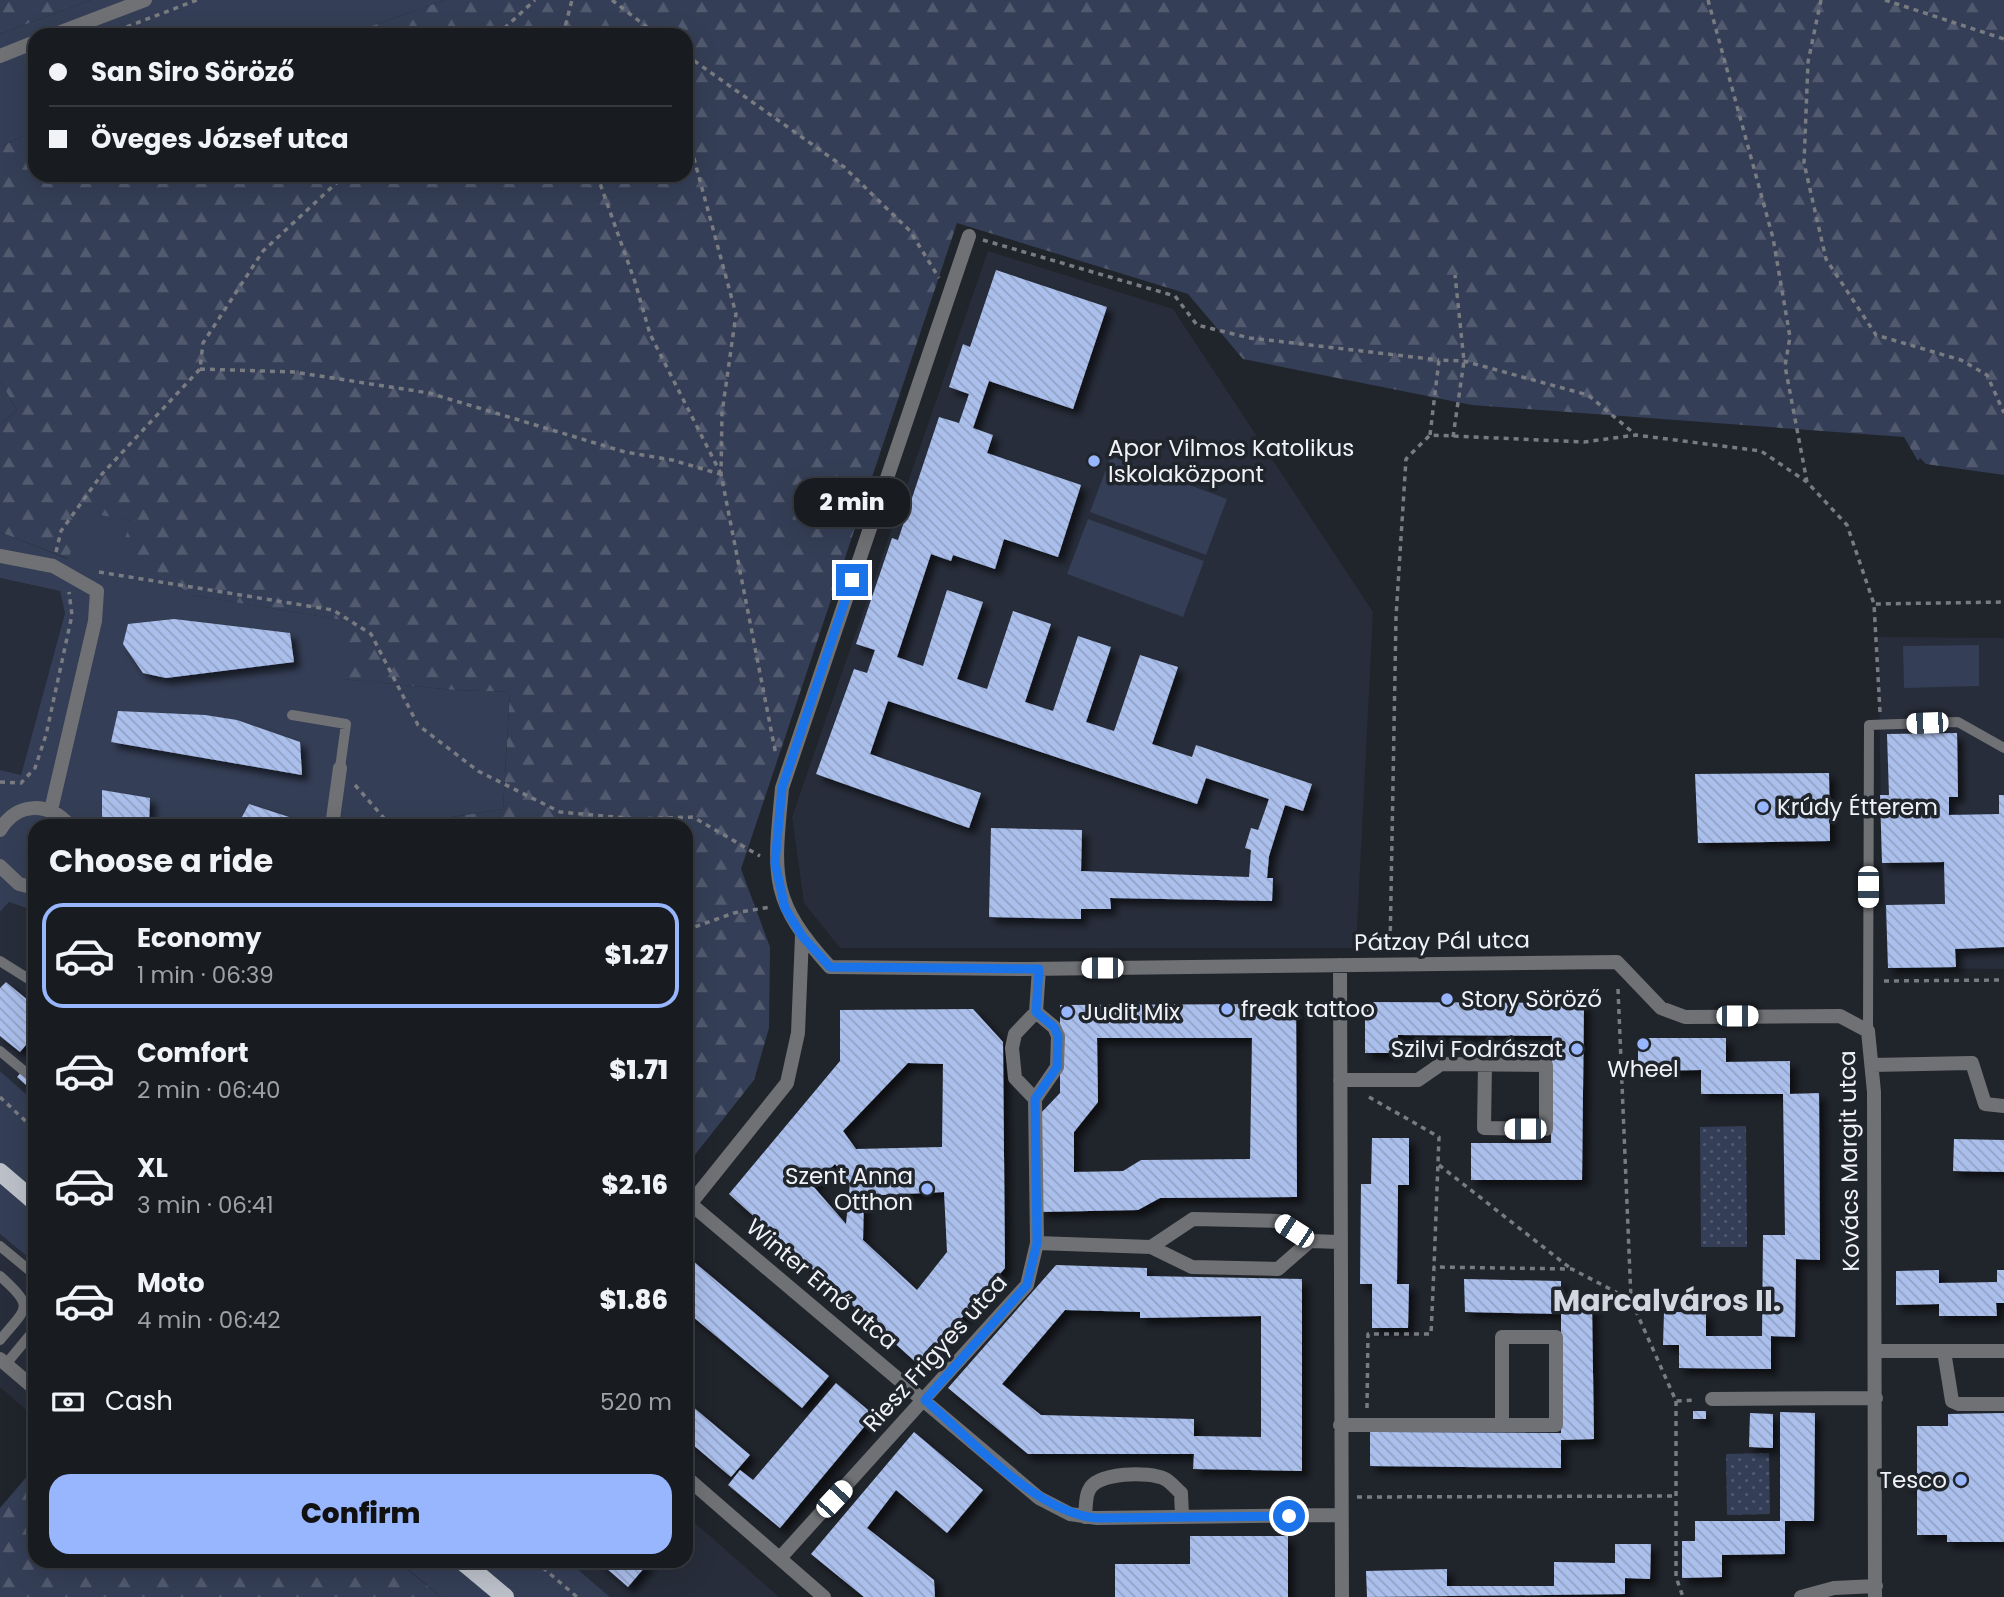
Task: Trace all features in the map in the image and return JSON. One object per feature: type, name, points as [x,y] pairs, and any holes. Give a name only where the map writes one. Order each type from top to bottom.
[{"type":"main road","points":[[0,1172],[28,1196]]},
{"type":"main road","points":[[470,1568],[505,1597]]},
{"type":"street","points":[[71,28],[145,0]]},
{"type":"street","points":[[0,56],[28,45]]},
{"type":"street","points":[[969,236],[782,788],[775,863],[785,908],[802,936],[830,967],[1039,969],[1340,965]]},
{"type":"street","points":[[0,556],[53,566],[97,591],[95,621],[51,810]]},
{"type":"street","points":[[333,819],[340,768]]},
{"type":"street","points":[[0,830],[20,811],[37,807],[51,810],[62,819]]},
{"type":"street","points":[[1,872],[19,884],[28,886]]},
{"type":"street","points":[[693,1197],[787,1083],[798,1033],[802,936]]},
{"type":"street","name":"Pátzay Pál utca","points":[[1342,1597],[1340,965],[1617,962]]},
{"type":"street","name":"Kovács Margit utca","points":[[1617,962],[1661,1007],[1685,1017],[1840,1016],[1868,1031],[1872,1065],[1876,1398],[1875,1592]]},
{"type":"street","points":[[1036,1012],[1054,1027],[1058,1036],[1057,1067],[1035,1099],[1015,1078],[1012,1048],[1015,1034],[1036,1012],[1039,969]]},
{"type":"street","points":[[1872,1065],[1972,1063],[1985,1104],[2004,1106]]},
{"type":"street","points":[[1340,1080],[1418,1080],[1441,1064],[1546,1065],[1545,1129],[1484,1128],[1485,1065]]},
{"type":"street","name":"Riesz Frigyes utca","points":[[780,1558],[1027,1285],[1037,1243],[1035,1099]]},
{"type":"street","name":"Winter Ernő utca","points":[[693,1209],[925,1400],[1039,1498],[1070,1514],[1085,1517]]},
{"type":"street","points":[[1151,1247],[1193,1219],[1279,1221],[1310,1241],[1339,1242]]},
{"type":"street","points":[[1037,1243],[1151,1247],[1192,1267],[1278,1269],[1310,1241]]},
{"type":"street","points":[[1340,1425],[1502,1425],[1556,1425],[1556,1337],[1502,1337],[1502,1425]]},
{"type":"street","points":[[1875,1351],[2004,1351]]},
{"type":"street","points":[[1944,1351],[1952,1401],[1959,1404],[2004,1404]]},
{"type":"street","points":[[3,1361],[28,1383]]},
{"type":"street","points":[[1712,1399],[1876,1398]]},
{"type":"street","points":[[1182,1516],[1181,1493],[1165,1479],[1147,1474],[1109,1476],[1096,1481],[1089,1490],[1085,1517],[1340,1515]]},
{"type":"street","points":[[693,1483],[824,1597]]},
{"type":"street","points":[[1801,1597],[1834,1588],[1875,1592]]},
{"type":"lane","points":[[292,715],[345,724],[340,768]]},
{"type":"lane","points":[[1868,1031],[1869,725],[1958,722],[2004,748]]},
{"type":"lane","points":[[0,961],[28,979]]},
{"type":"lane","points":[[0,1051],[28,1074]]},
{"type":"lane","points":[[0,1245],[28,1269]]},
{"type":"lane","points":[[0,1276],[26,1304],[23,1313],[0,1340]]},
{"type":"lane","points":[[3,1361],[28,1336]]},
{"type":"path","points":[[123,28],[197,0]]},
{"type":"path","points":[[505,28],[535,0]]},
{"type":"path","points":[[565,28],[572,0]]},
{"type":"path","points":[[612,0],[648,28]]},
{"type":"path","points":[[1707,0],[1773,238],[1790,337],[1785,366],[1807,482]]},
{"type":"path","points":[[1821,0],[1808,62],[1804,163],[1826,259],[1877,335],[1961,360],[1987,375],[2004,413]]},
{"type":"path","points":[[1885,0],[2004,39]]},
{"type":"path","points":[[693,60],[844,167],[910,232],[949,295]]},
{"type":"path","points":[[693,155],[736,314],[722,413],[721,474],[782,788]]},
{"type":"path","points":[[53,566],[61,530],[102,474],[200,369],[203,343],[263,251],[337,182]]},
{"type":"path","points":[[599,182],[635,282],[650,334],[721,474]]},
{"type":"path","points":[[969,236],[1175,296],[1197,325],[1250,338],[1464,361],[1588,395],[1636,435]]},
{"type":"path","points":[[1453,437],[1464,361],[1454,275]]},
{"type":"path","points":[[1389,966],[1396,617],[1406,459],[1430,435],[1439,360]]},
{"type":"path","points":[[200,369],[294,372],[429,393],[625,452],[671,460],[721,474]]},
{"type":"path","points":[[1430,435],[1584,442],[1636,435],[1761,451],[1807,482],[1847,525],[1874,604],[1880,724]]},
{"type":"path","points":[[94,571],[333,610],[371,634],[418,725],[478,771],[560,811],[637,819],[693,817],[775,863]]},
{"type":"path","points":[[0,782],[21,783],[35,768],[46,735],[72,615],[69,593],[64,586]]},
{"type":"path","points":[[1874,604],[2004,602]]},
{"type":"path","points":[[340,768],[385,819]]},
{"type":"path","points":[[693,928],[734,913],[762,907],[785,908]]},
{"type":"path","points":[[1617,962],[1631,1300]]},
{"type":"path","points":[[1868,982],[2004,980]]},
{"type":"path","points":[[1340,1080],[1439,1137],[1434,1267]]},
{"type":"path","points":[[0,1097],[28,1123]]},
{"type":"path","points":[[1438,1164],[1572,1269]]},
{"type":"path","points":[[1676,1401],[1676,1577],[1683,1597]]},
{"type":"path","points":[[1341,1497],[1677,1496]]},
{"type":"path","points":[[543,1568],[577,1597]]},
{"type":"shaded area","name":"Apor Vilmos Katolikus Iskolaközpont","points":[[988,251],[1173,309],[1373,612],[1356,948],[840,948],[804,903],[792,817]]},
{"type":"shaded area","points":[[0,578],[61,591],[65,613],[21,775],[0,770]]},
{"type":"shaded area","points":[[1878,637],[2004,638],[2004,969],[1888,968],[1882,863]]},
{"type":"shaded area","points":[[9,902],[28,909],[28,1096],[0,1071],[0,912]]},
{"type":"shaded area","points":[[0,1234],[28,1257],[28,1412],[0,1387]]},
{"type":"shaded area","points":[[693,1521],[779,1597],[610,1597],[576,1568],[693,1568]]},
{"type":"green space","points":[[0,0],[91,0],[0,34]]},
{"type":"green space","points":[[91,0],[445,0],[366,28],[28,28],[28,133],[0,147],[0,34]]},
{"type":"green space","points":[[445,0],[2004,0],[2004,475],[1926,464],[1920,458],[1918,461],[1904,437],[1472,405],[1243,359],[1188,294],[957,223],[741,869],[770,947],[769,1028],[754,1080],[693,1157],[693,819],[439,819],[503,809],[510,692],[454,690],[341,679],[348,621],[192,595],[122,547],[131,521],[80,511],[69,559],[0,532],[0,425],[17,410],[0,381],[0,147],[28,133],[28,182],[693,182],[693,28],[366,28]]},
{"type":"green space","points":[[0,381],[17,410],[0,425]]},
{"type":"green space","points":[[1111,456],[1227,499],[1206,555],[1090,512]]},
{"type":"green space","points":[[80,510],[131,521],[192,595],[349,621],[342,679],[454,690],[510,692],[503,809],[439,819],[28,819],[28,909],[9,902],[0,912],[0,770],[21,775],[65,613],[60,591],[0,578],[0,532],[68,559]]},
{"type":"green space","points":[[1088,519],[1204,561],[1183,617],[1067,574]]},
{"type":"green space","points":[[1979,645],[1979,686],[1904,688],[1903,646]]},
{"type":"green space","points":[[0,1071],[28,1096],[28,1257],[0,1234]]},
{"type":"green space","points":[[1746,1126],[1747,1247],[1701,1247],[1700,1127]]},
{"type":"green space","points":[[1769,1453],[1770,1514],[1727,1515],[1726,1454]]},
{"type":"green space","points":[[28,1475],[28,1568],[406,1568],[441,1597],[0,1597],[0,1508]]},
{"type":"green space","points":[[406,1568],[576,1568],[610,1597],[441,1597]]},
{"type":"building","points":[[996,270],[1107,307],[1073,409],[989,381],[973,428],[993,435],[987,453],[1081,485],[1058,557],[1004,539],[995,569],[953,555],[951,561],[931,554],[897,657],[923,666],[947,590],[983,602],[957,679],[987,689],[1013,611],[1051,624],[1025,702],[1053,711],[1078,636],[1111,647],[1086,722],[1114,731],[1140,655],[1178,667],[1152,744],[1192,757],[1196,745],[1312,784],[1303,811],[1285,805],[1269,856],[1267,878],[1273,878],[1272,901],[1110,898],[1111,909],[1081,909],[1081,919],[989,917],[991,828],[1082,830],[1081,871],[1249,877],[1251,850],[1245,848],[1251,828],[1258,830],[1269,799],[1206,778],[1197,804],[888,701],[870,754],[981,793],[969,828],[816,774],[854,669],[867,673],[875,650],[856,644],[892,538],[898,540],[939,417],[959,423],[969,394],[949,387],[963,344],[970,347]]},
{"type":"building","points":[[174,619],[290,633],[294,662],[166,678],[143,673],[123,644],[128,624]]},
{"type":"building","points":[[118,711],[205,715],[237,720],[300,742],[302,775],[111,742]]},
{"type":"building","points":[[1957,733],[1958,797],[1949,797],[1949,815],[1999,814],[1999,795],[2004,795],[2004,947],[1955,949],[1956,967],[1888,968],[1886,905],[1945,904],[1944,862],[1882,863],[1880,795],[1889,795],[1887,734]]},
{"type":"building","name":"Krúdy Étterem","points":[[1829,773],[1830,841],[1698,843],[1695,774]]},
{"type":"building","points":[[102,790],[150,798],[149,819],[102,819]]},
{"type":"building","points":[[249,804],[289,817],[288,819],[241,819]]},
{"type":"building","points":[[6,982],[28,1000],[28,1042],[20,1052],[0,1036],[0,988]]},
{"type":"building","points":[[1365,1002],[1584,1003],[1582,1180],[1471,1180],[1471,1143],[1551,1143],[1552,1036],[1398,1035],[1398,1053],[1365,1053]]},
{"type":"building","points":[[1296,1004],[1297,1197],[1160,1198],[1138,1210],[1040,1212],[1038,1116],[1060,1093],[1060,1005]],"holes":[[[1097,1038],[1252,1038],[1250,1159],[1141,1160],[1123,1171],[1074,1172],[1074,1132],[1098,1102]]]},
{"type":"building","name":"Szent Anna Otthon","points":[[973,1009],[1003,1042],[1005,1268],[920,1366],[729,1194],[840,1061],[840,1010]],"holes":[[[908,1063],[943,1064],[942,1147],[856,1149],[843,1131]],[[835,1164],[850,1183],[846,1224],[813,1186]],[[944,1192],[947,1252],[917,1290],[863,1240],[864,1196]]]},
{"type":"building","points":[[1638,1038],[1726,1038],[1726,1062],[1790,1061],[1790,1094],[1819,1093],[1820,1260],[1796,1259],[1795,1337],[1771,1336],[1771,1369],[1679,1368],[1679,1345],[1663,1345],[1664,1312],[1706,1312],[1706,1336],[1762,1336],[1763,1235],[1785,1235],[1783,1094],[1701,1094],[1701,1070],[1638,1071]]},
{"type":"building","points":[[28,1064],[28,1087],[17,1077]]},
{"type":"building","points":[[1372,1138],[1409,1138],[1409,1185],[1398,1185],[1397,1284],[1409,1284],[1408,1328],[1372,1328],[1372,1284],[1360,1284],[1361,1184],[1371,1184]]},
{"type":"building","points":[[1954,1139],[2004,1140],[2004,1172],[1953,1171]]},
{"type":"building","points":[[693,1261],[829,1376],[802,1408],[693,1317]]},
{"type":"building","points":[[1056,1265],[1147,1268],[1147,1276],[1302,1279],[1302,1471],[1193,1469],[1194,1454],[1028,1454],[948,1388]],"holes":[[[1065,1310],[1140,1312],[1140,1318],[1261,1316],[1261,1437],[1194,1436],[1194,1419],[1041,1415],[1002,1384]]]},
{"type":"building","points":[[1939,1270],[1939,1283],[1997,1282],[1997,1270],[2004,1270],[2004,1303],[1996,1303],[1997,1316],[1939,1316],[1939,1304],[1896,1305],[1896,1271]]},
{"type":"building","points":[[1464,1279],[1561,1281],[1561,1305],[1592,1305],[1594,1439],[1561,1440],[1561,1468],[1370,1466],[1370,1432],[1561,1433],[1561,1314],[1465,1312]]},
{"type":"building","points":[[836,1383],[874,1415],[780,1528],[728,1485],[740,1470],[753,1480]]},
{"type":"building","points":[[693,1407],[750,1455],[731,1477],[693,1445]]},
{"type":"building","points":[[1693,1411],[1706,1411],[1706,1419],[1693,1419]]},
{"type":"building","points":[[1780,1412],[1815,1413],[1814,1521],[1785,1521],[1785,1554],[1722,1555],[1722,1577],[1682,1578],[1682,1541],[1695,1541],[1695,1521],[1780,1521]]},
{"type":"building","points":[[1750,1413],[1773,1414],[1773,1448],[1749,1447]]},
{"type":"building","name":"Tesco","points":[[2004,1413],[2004,1542],[1947,1542],[1947,1535],[1917,1535],[1917,1426],[1948,1426],[1948,1414]]},
{"type":"building","points":[[914,1432],[983,1490],[947,1533],[896,1490],[867,1528],[934,1580],[935,1597],[864,1597],[811,1554]]},
{"type":"building","points":[[1908,1475],[1916,1475],[1915,1486],[1907,1486]]},
{"type":"building","points":[[1190,1536],[1288,1536],[1288,1597],[1115,1597],[1115,1564],[1190,1564]]},
{"type":"building","points":[[1615,1544],[1651,1544],[1650,1579],[1625,1578],[1625,1594],[1367,1597],[1366,1571],[1447,1569],[1447,1586],[1554,1586],[1554,1562],[1615,1563]]},
{"type":"building","points":[[606,1568],[644,1568],[628,1587]]},
{"type":"place","name":"Apor Vilmos Katolikus Iskolaközpont","points":[[1094,461]]},
{"type":"place","name":"Krúdy Étterem","points":[[1763,807]]},
{"type":"place","name":"Story Söröző","points":[[1447,999]]},
{"type":"place","name":"freak tattoo","points":[[1227,1009]]},
{"type":"place","name":"Judit Mix","points":[[1067,1012]]},
{"type":"place","name":"Wheel","points":[[1643,1044]]},
{"type":"place","name":"Szilvi Fodrászat","points":[[1577,1049]]},
{"type":"place","name":"Szent Anna Otthon","points":[[927,1189]]},
{"type":"place","name":"Tesco","points":[[1961,1480]]},
{"type":"district","name":"Marcalváros II.","points":[[1667,1301]]},
{"type":"route","points":[[852,580],[782,788],[775,863],[785,908],[802,936],[830,967],[1039,969],[1036,1012],[1054,1027],[1058,1036],[1057,1067],[1035,1099],[1037,1243],[1027,1285],[925,1400],[1039,1498],[1070,1514],[1097,1518],[1289,1516]]}]
